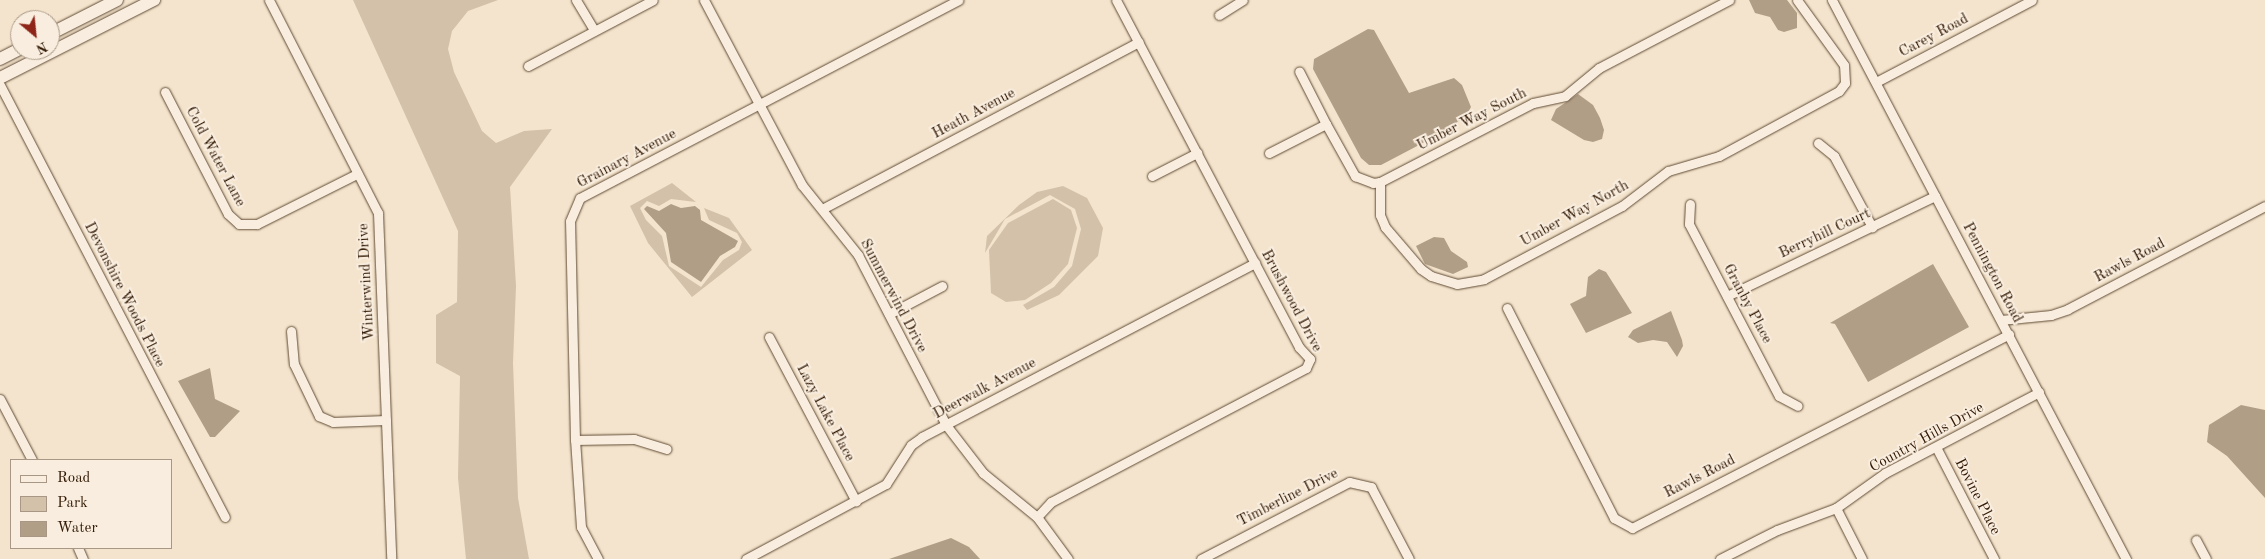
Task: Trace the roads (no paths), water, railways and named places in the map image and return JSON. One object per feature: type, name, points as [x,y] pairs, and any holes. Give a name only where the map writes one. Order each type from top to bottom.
[{"type":"main road","points":[[60,29],[116,0]]},
{"type":"main road","points":[[0,78],[154,0]]},
{"type":"street","name":"Winterwind Drive","points":[[269,0],[378,214],[391,559]]},
{"type":"street","points":[[576,0],[594,30]]},
{"type":"street","points":[[528,66],[653,0]]},
{"type":"street","name":"Summerwind Drive","points":[[704,0],[802,185],[858,255],[946,425],[983,473],[1036,517],[1068,559]]},
{"type":"street","name":"Grainary Avenue","points":[[598,559],[581,527],[575,440],[570,221],[580,198],[958,0]]},
{"type":"street","name":"Brushwood Drive","points":[[1036,517],[1051,502],[1306,368],[1310,359],[1299,348],[1116,0]]},
{"type":"street","points":[[1219,15],[1244,0]]},
{"type":"street","name":"Umber Way South","points":[[1380,182],[1533,103],[1565,96],[1599,68],[1729,0]]},
{"type":"street","name":"Umber Way North","points":[[1380,182],[1380,215],[1384,227],[1422,269],[1431,276],[1456,284],[1484,279],[1622,206],[1668,171],[1719,156],[1839,91],[1845,83],[1844,65],[1798,0]]},
{"type":"street","name":"Pennington Road","points":[[1832,0],[2126,559]]},
{"type":"street","name":"Carey Road","points":[[1876,82],[2032,0]]},
{"type":"street","name":"Heath Avenue","points":[[822,209],[1139,42]]},
{"type":"street","points":[[1299,71],[1355,176],[1380,182]]},
{"type":"street","name":"Devonshire Woods Place","points":[[0,85],[225,517]]},
{"type":"street","name":"Cold Water Lane","points":[[165,92],[228,214],[239,224],[257,224],[357,174]]},
{"type":"street","points":[[1269,152],[1326,124]]},
{"type":"street","points":[[1818,143],[1834,156],[1872,227]]},
{"type":"street","points":[[1152,176],[1197,153]]},
{"type":"street","name":"Berryhill Court","points":[[1727,296],[1935,196]]},
{"type":"street","name":"Granby Place","points":[[1690,204],[1689,224],[1779,396],[1798,406]]},
{"type":"street","name":"Rawls Road","points":[[2001,320],[2051,315],[2068,309],[2265,206]]},
{"type":"street","name":"Deerwalk Avenue","points":[[746,559],[886,484],[911,445],[1255,263]]},
{"type":"street","points":[[889,314],[942,286]]},
{"type":"street","name":"Rawls Road","points":[[1508,308],[1614,518],[1632,528],[2009,334]]},
{"type":"street","points":[[291,331],[294,364],[319,416],[333,422],[386,420]]},
{"type":"street","name":"Lazy Lake Place","points":[[769,337],[856,501]]},
{"type":"street","name":"Country Hills Drive","points":[[1720,559],[1732,556],[1777,530],[1836,508],[1885,473],[2039,392]]},
{"type":"street","points":[[0,400],[31,459]]},
{"type":"street","points":[[575,440],[634,438],[666,449]]},
{"type":"street","name":"Bovine Place","points":[[1936,447],[1994,559]]},
{"type":"street","name":"Timberline Drive","points":[[1201,559],[1349,482],[1371,487],[1409,559]]},
{"type":"street","points":[[1836,508],[1862,559]]},
{"type":"street","points":[[2196,540],[2206,559]]},
{"type":"water","points":[[1749,0],[1787,0],[1797,13],[1797,28],[1784,32],[1778,30],[1770,17],[1755,13]]},
{"type":"water","points":[[1368,29],[1374,30],[1409,93],[1454,78],[1462,85],[1471,107],[1466,116],[1440,134],[1381,165],[1369,165],[1361,158],[1313,69],[1314,59]]},
{"type":"water","points":[[1578,94],[1593,105],[1600,118],[1604,130],[1602,139],[1593,142],[1584,140],[1551,120],[1556,109]]},
{"type":"water","points":[[671,204],[681,208],[695,206],[700,210],[701,220],[738,241],[735,247],[720,256],[701,282],[671,262],[666,233],[644,209],[647,206],[659,211]]},
{"type":"water","points":[[1434,237],[1444,238],[1451,251],[1467,262],[1468,267],[1453,274],[1425,264],[1416,246]]},
{"type":"water","points":[[1933,264],[1969,327],[1868,382],[1835,324],[1830,323]]},
{"type":"water","points":[[1599,269],[1606,272],[1632,313],[1586,333],[1570,304],[1586,296],[1588,277]]},
{"type":"water","points":[[1671,311],[1683,346],[1677,357],[1667,342],[1653,340],[1638,343],[1628,337],[1633,330]]},
{"type":"water","points":[[210,368],[215,399],[240,411],[215,437],[210,437],[178,381]]},
{"type":"water","points":[[2241,405],[2265,410],[2265,498],[2227,456],[2207,442],[2209,425]]},
{"type":"water","points":[[951,538],[969,547],[980,559],[889,559]]}]
